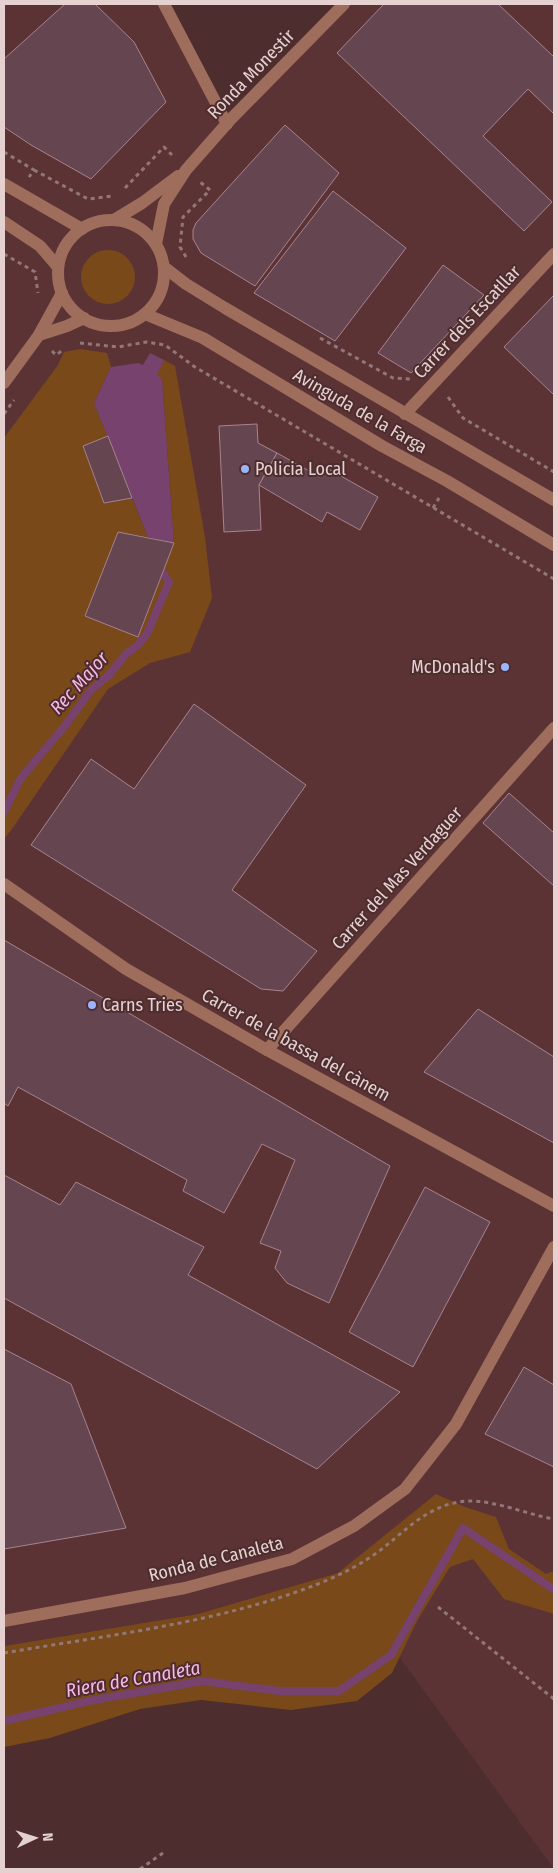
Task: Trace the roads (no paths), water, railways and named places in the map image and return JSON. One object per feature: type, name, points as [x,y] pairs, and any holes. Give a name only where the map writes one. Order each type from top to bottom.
[{"type":"street","points":[[164,4],[227,124]]},
{"type":"street","name":"Ronda Monestir","points":[[156,244],[164,204],[186,170],[227,124],[344,4]]},
{"type":"street","name":"Ronda Monestir","points":[[114,220],[142,203],[186,170]]},
{"type":"street","points":[[4,184],[82,228]]},
{"type":"street","points":[[114,220],[131,224],[145,232],[156,244],[164,267],[164,278],[158,298],[145,314],[134,321],[115,326],[96,324],[84,318],[71,307],[62,293],[59,284],[58,267],[68,241],[82,228],[92,223],[114,220]]},
{"type":"street","points":[[4,222],[40,246],[58,267]]},
{"type":"street","name":"Carrer dels Escatllar","points":[[405,414],[554,254]]},
{"type":"street","name":"Avinguda de la Farga","points":[[164,267],[202,294],[554,500]]},
{"type":"street","points":[[4,383],[37,337],[62,293]]},
{"type":"street","name":"Avinguda de la Farga","points":[[145,314],[203,338],[382,446],[447,481],[554,545]]},
{"type":"street","points":[[37,337],[84,318]]},
{"type":"street","name":"Carrer del Mas Verdaguer","points":[[267,1050],[554,728]]},
{"type":"street","name":"Carrer de la bassa del cànem","points":[[4,884],[126,969],[267,1050],[554,1206]]},
{"type":"street","name":"Ronda de Canaleta","points":[[4,1621],[185,1588],[292,1559],[354,1526],[405,1488],[456,1424],[554,1247]]},
{"type":"waterway","name":"Rec Major","points":[[4,812],[21,778],[64,727],[91,690],[109,675],[126,654],[137,646],[147,634],[169,582],[163,573]]},
{"type":"waterway","name":"Riera de Canaleta","points":[[4,1721],[89,1701],[202,1681],[279,1691],[339,1691],[391,1655],[463,1528],[554,1588]]},
{"type":"place","name":"Policia Local","points":[[245,469]]},
{"type":"place","name":"McDonald's","points":[[505,667]]},
{"type":"place","name":"Carns Tries","points":[[92,1005]]}]
